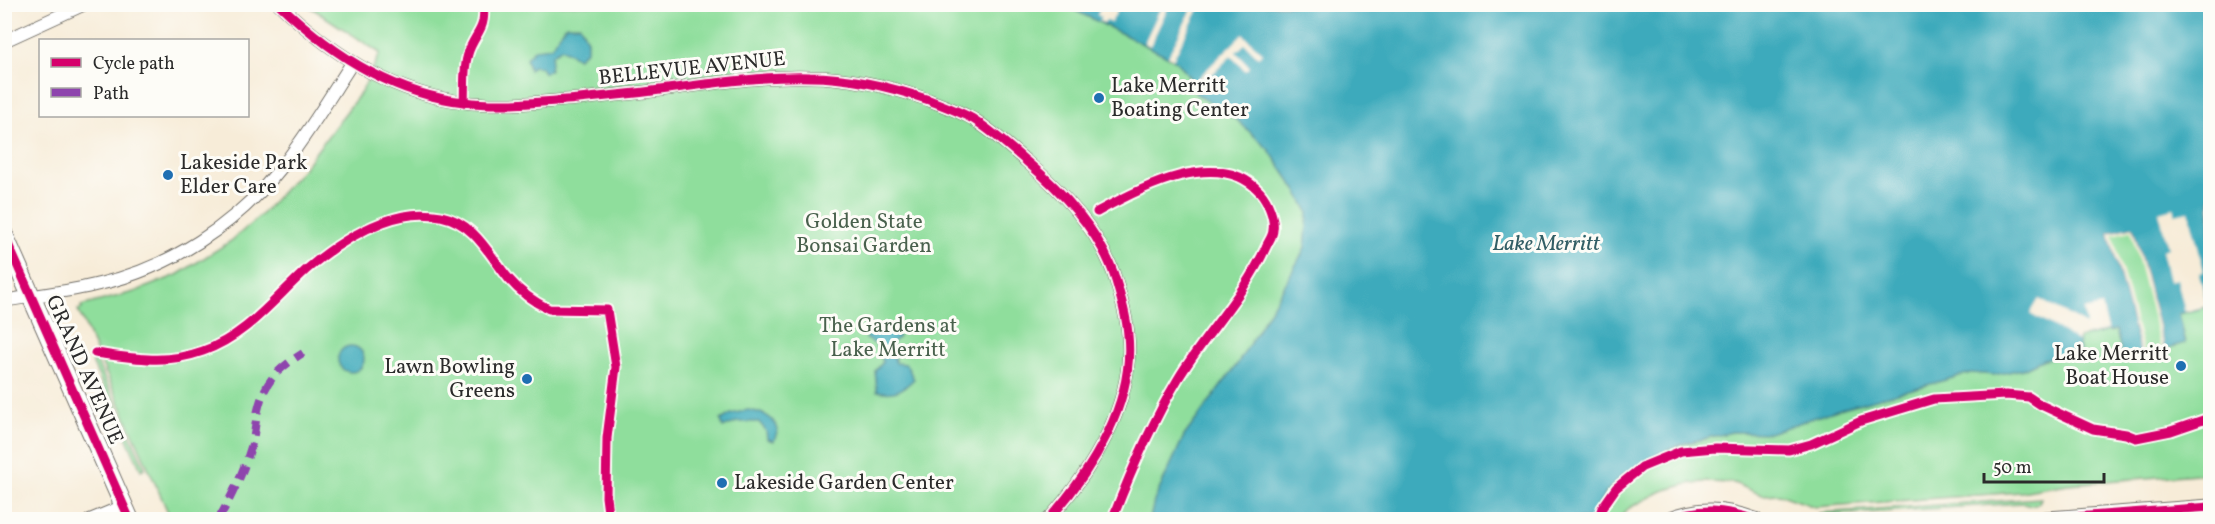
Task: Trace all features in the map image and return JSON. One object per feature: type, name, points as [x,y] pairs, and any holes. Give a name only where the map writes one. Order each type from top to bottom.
[{"type":"main road","name":"GRAND AVENUE","points":[[4,235],[127,513]]},
{"type":"street","points":[[4,40],[85,4]]},
{"type":"street","name":"BELLEVUE AVENUE","points":[[279,4],[352,63],[383,80],[435,98],[493,105],[561,100],[742,80],[810,76],[880,86],[932,101],[973,119],[1004,141],[1032,166],[1084,219],[1114,275],[1128,335],[1128,370],[1117,410],[1105,440],[1073,491],[1048,519]]},
{"type":"street","points":[[4,301],[100,284],[160,264],[217,229],[239,212],[281,167],[352,63]]},
{"type":"street","points":[[2035,519],[2211,507]]},
{"type":"street","points":[[1668,519],[1683,513],[1723,510],[1755,519]]},
{"type":"street","points":[[90,519],[127,513]]},
{"type":"green space","points":[[307,5],[2210,5],[2210,473],[2068,484],[2021,492],[1815,507],[1779,494],[1762,495],[1734,483],[1691,483],[1662,491],[1629,508],[1617,520],[171,519],[78,310],[82,309],[81,306],[134,292],[177,275],[231,241],[261,215],[303,169],[362,91],[380,53]]},
{"type":"green space","points":[[96,360],[145,468],[141,470],[92,362]]},
{"type":"green space","points":[[2041,498],[2038,504],[2034,505],[2023,503],[1819,516],[1819,513]]},
{"type":"water","name":"Lake Merritt","points":[[1064,5],[2210,5],[2210,306],[2179,314],[2186,343],[2164,349],[2133,227],[2109,233],[2141,355],[2123,360],[2116,330],[2108,331],[2078,338],[2080,351],[2044,359],[2023,369],[1994,375],[1971,373],[1843,408],[1769,433],[1732,432],[1683,444],[1658,454],[1623,475],[1607,491],[1592,519],[1150,519],[1154,501],[1184,436],[1238,363],[1305,248],[1308,212],[1269,150],[1237,120],[1195,93],[1197,88],[1182,67],[1173,59]]},
{"type":"water","points":[[566,25],[580,25],[587,40],[587,50],[578,58],[561,48],[552,55],[550,70],[544,73],[541,67],[533,66],[529,70],[526,58],[535,49],[551,47]]},
{"type":"water","points":[[890,325],[899,337],[890,344],[896,363],[906,364],[914,379],[902,389],[893,392],[877,391],[875,371],[883,362],[876,344],[866,339],[871,330]]},
{"type":"water","points":[[351,346],[360,350],[364,359],[360,368],[351,372],[342,368],[338,359],[342,350]]},
{"type":"water","points":[[748,410],[762,414],[773,421],[778,429],[774,441],[767,439],[766,431],[759,422],[737,422],[723,428],[721,420],[731,414]]},
{"type":"pier","points":[[1102,5],[1120,5],[1111,23],[1106,20],[1104,23],[1099,21],[1101,17],[1097,15]]},
{"type":"pier","points":[[1162,5],[1169,5],[1150,46],[1144,43]]},
{"type":"pier","points":[[1194,5],[1201,5],[1173,59],[1168,56]]},
{"type":"pier","points":[[1243,34],[1262,53],[1258,57],[1245,44],[1236,52],[1250,67],[1246,71],[1231,56],[1197,89],[1192,84]]},
{"type":"pier","points":[[2173,208],[2175,214],[2189,211],[2204,271],[2199,273],[2207,306],[2185,312],[2177,279],[2169,281],[2162,250],[2168,248],[2159,212]]},
{"type":"pier","points":[[2133,227],[2164,349],[2161,350],[2131,231],[2113,235],[2144,354],[2141,355],[2109,233]]},
{"type":"pier","points":[[2039,299],[2086,325],[2084,310],[2102,306],[2108,330],[2078,338],[2078,341],[2030,314]]},
{"type":"marked path","points":[[218,520],[248,457],[264,391],[286,364],[303,353]]},
{"type":"cycle path","points":[[279,4],[319,39],[364,68],[387,80],[437,98],[478,103],[522,104],[758,79],[825,77],[900,91],[968,116],[980,124],[1040,173],[1080,215],[1110,263],[1126,321],[1128,360],[1125,385],[1117,410],[1094,458],[1080,480],[1048,520]]},
{"type":"cycle path","points":[[464,102],[466,60],[482,26],[483,4]]},
{"type":"cycle path","points":[[1097,212],[1135,192],[1179,176],[1202,172],[1223,172],[1243,179],[1260,192],[1266,200],[1273,221],[1271,237],[1247,282],[1189,362],[1168,396],[1142,448],[1112,520]]},
{"type":"cycle path","points":[[95,353],[162,359],[203,351],[246,327],[315,263],[362,231],[404,216],[426,214],[441,216],[463,225],[472,233],[513,284],[538,303],[549,309],[607,310],[616,367],[607,438],[606,497],[609,520]]},
{"type":"cycle path","points":[[4,235],[130,520]]},
{"type":"cycle path","points":[[1598,520],[1602,508],[1616,488],[1642,467],[1681,451],[1715,448],[1789,450],[1811,444],[1861,421],[1934,399],[2006,395],[2029,397],[2093,429],[2126,434],[2136,438],[2171,431],[2206,419],[2210,415]]},
{"type":"cycle path","points":[[2035,520],[2210,507]]},
{"type":"cycle path","points":[[1668,520],[1701,511],[1722,512],[1755,520]]},
{"type":"place","name":"Lake Merritt Boating Center","points":[[1099,98]]},
{"type":"place","name":"Lakeside Park Elder Care","points":[[168,175]]},
{"type":"place","name":"Lake Merritt Boat House","points":[[2181,366]]},
{"type":"place","name":"Lawn Bowling Greens","points":[[527,379]]},
{"type":"place","name":"Lakeside Garden Center","points":[[722,483]]},
{"type":"park label","name":"Golden State Bonsai Garden","points":[[864,234]]},
{"type":"park label","name":"The Gardens at Lake Merritt","points":[[888,338]]}]
